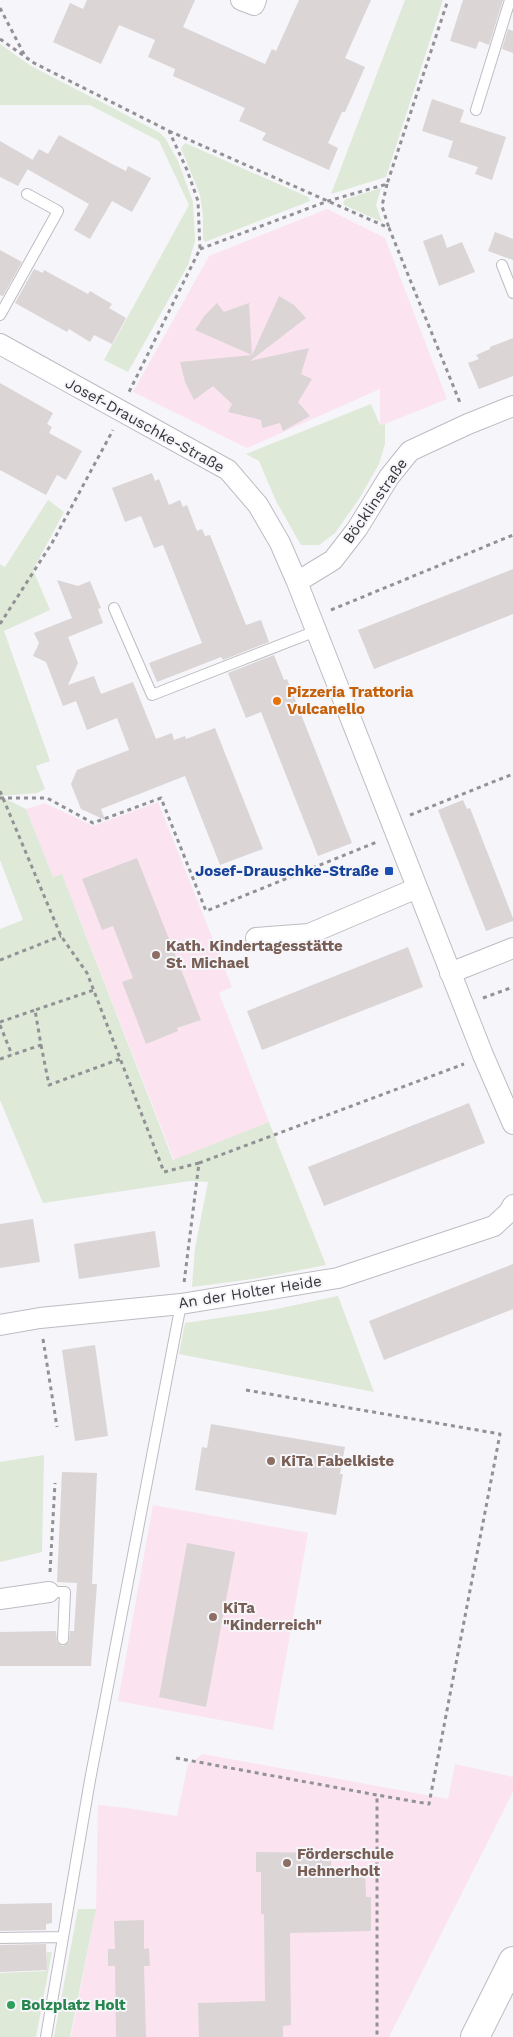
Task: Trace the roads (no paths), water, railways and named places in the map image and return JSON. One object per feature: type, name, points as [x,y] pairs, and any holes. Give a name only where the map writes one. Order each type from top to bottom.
[{"type":"highway","points":[[475,2037],[513,1961]]},
{"type":"street","points":[[240,0],[254,5],[256,0]]},
{"type":"street","name":"Josef-Drauschke-Straße","points":[[0,344],[228,470],[258,505],[280,543],[297,582],[483,1055],[513,1124]]},
{"type":"street","name":"Böcklinstraße","points":[[297,582],[333,560],[357,529],[389,477],[410,451],[468,424],[513,406]]},
{"type":"street","points":[[256,938],[309,934],[417,888]]},
{"type":"street","points":[[450,972],[513,948]]},
{"type":"street","name":"An der Holter Heide","points":[[0,1325],[40,1318],[181,1304],[338,1278],[494,1226],[509,1212],[513,1205]]},
{"type":"street","points":[[0,1599],[49,1592]]},
{"type":"lane","points":[[476,110],[510,0]]},
{"type":"lane","points":[[0,315],[58,211],[27,194]]},
{"type":"lane","points":[[502,265],[513,292]]},
{"type":"lane","points":[[114,608],[152,695],[313,624]]},
{"type":"lane","points":[[46,2037],[90,1780],[181,1304]]},
{"type":"lane","points":[[49,1592],[66,1592],[63,1638]]},
{"type":"lane","points":[[0,1938],[63,1937]]},
{"type":"place","name":"Pizzeria Trattoria Vulcanello","points":[[277,701]]},
{"type":"place","name":"Josef-Drauschke-Straße","points":[[389,871]]},
{"type":"place","name":"Kath. Kindertagesstätte St. Michael","points":[[156,955]]},
{"type":"place","name":"KiTa Fabelkiste","points":[[271,1461]]},
{"type":"place","name":"KiTa \"Kinderreich\"","points":[[213,1617]]},
{"type":"place","name":"Förderschule Hehnerholt","points":[[287,1863]]},
{"type":"place","name":"Bolzplatz Holt","points":[[11,2005]]}]
